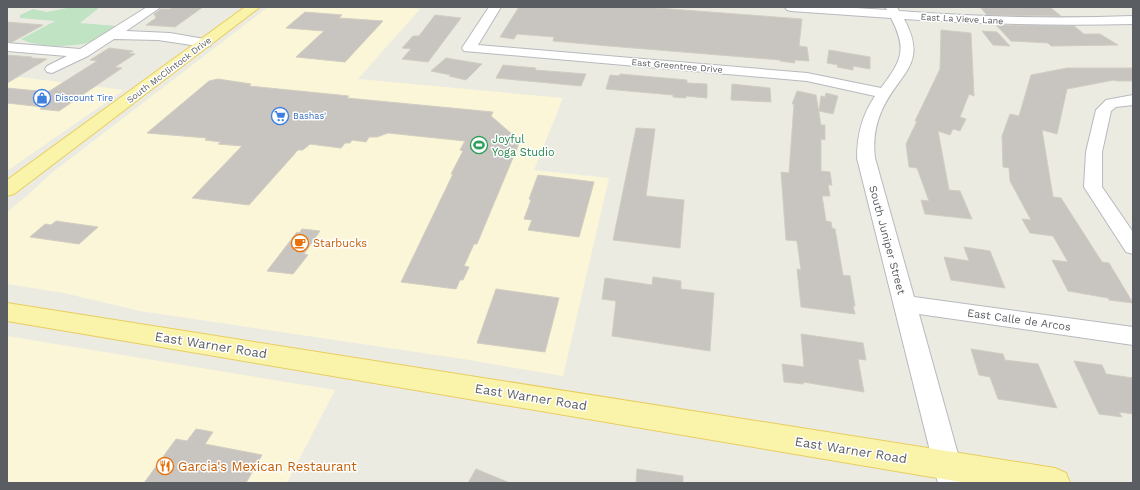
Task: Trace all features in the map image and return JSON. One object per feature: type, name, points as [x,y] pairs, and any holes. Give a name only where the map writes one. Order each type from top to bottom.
[{"type":"main road","name":"South McClintock Drive","points":[[7,190],[253,7]]},
{"type":"main road","name":"East Warner Road","points":[[7,312],[950,474],[1056,483]]},
{"type":"street","points":[[52,70],[83,53],[155,7]]},
{"type":"street","name":"East Greentree Drive","points":[[495,7],[469,48],[807,77],[884,93]]},
{"type":"street","name":"East La Vieve Lane","points":[[791,7],[893,11],[1012,22],[1082,23],[1133,20]]},
{"type":"street","name":"South Juniper Street","points":[[893,11],[906,38],[907,58],[899,75],[884,93],[869,120],[866,132],[865,152],[950,474]]},
{"type":"street","points":[[111,35],[128,39],[181,43],[205,43]]},
{"type":"street","points":[[7,47],[83,53]]},
{"type":"street","points":[[1133,100],[1112,103],[1104,110],[1094,152],[1093,187],[1133,247]]},
{"type":"street","name":"East Calle de Arcos","points":[[904,304],[1133,336]]},
{"type":"shaded area","points":[[268,7],[395,7],[420,9],[358,79],[563,98],[534,170],[609,178],[563,376],[463,359],[140,311],[64,293],[7,284],[7,212],[49,175]]},
{"type":"shaded area","points":[[19,77],[124,90],[7,171],[7,84]]},
{"type":"shaded area","points":[[7,336],[335,390],[287,483],[7,483]]},
{"type":"green space","points":[[72,7],[100,7],[80,23],[117,26],[102,37],[89,43],[69,46],[37,44],[21,39],[55,21],[20,18],[20,15],[33,9],[47,12]]},
{"type":"building","points":[[174,7],[203,7],[175,27],[146,25],[156,18],[154,14],[161,9],[170,9]]},
{"type":"building","points":[[519,7],[644,7],[802,19],[799,46],[807,47],[809,61],[794,60],[795,63],[780,60],[553,41],[554,37],[517,34],[514,39],[500,37]]},
{"type":"building","points":[[980,7],[1050,7],[1061,16],[987,15]]},
{"type":"building","points":[[305,12],[342,15],[339,18],[383,21],[345,62],[296,57],[324,31],[286,28]]},
{"type":"building","points":[[435,15],[461,18],[428,62],[402,59],[411,49],[402,48],[413,36],[419,36]]},
{"type":"building","points":[[7,22],[43,25],[12,42],[7,42]]},
{"type":"building","points":[[996,25],[1074,26],[1084,34],[1100,34],[1118,45],[1051,46],[1048,43],[1011,41]]},
{"type":"building","points":[[941,30],[971,33],[974,96],[969,94],[960,117],[966,119],[960,131],[953,129],[950,135],[938,131],[949,190],[960,191],[972,219],[925,214],[921,200],[929,201],[917,168],[909,167],[906,144],[917,121],[915,121],[940,69]]},
{"type":"building","points":[[982,31],[997,32],[1010,46],[993,45]]},
{"type":"building","points":[[109,48],[133,51],[129,53],[135,54],[115,67],[122,68],[59,111],[40,109],[43,107],[7,103],[7,88],[48,92],[97,61],[90,60]]},
{"type":"building","points":[[829,50],[870,57],[870,69],[853,66],[853,70],[837,67],[838,65],[827,63]]},
{"type":"building","points":[[7,55],[32,57],[31,58],[47,59],[7,83]]},
{"type":"building","points":[[446,58],[482,64],[466,80],[431,71]]},
{"type":"building","points":[[503,65],[536,68],[535,70],[586,74],[581,86],[496,78]]},
{"type":"building","points":[[1067,68],[1133,68],[1133,81],[1114,80],[1067,89],[1057,134],[1042,130],[1053,197],[1061,198],[1102,262],[1109,263],[1133,303],[1109,300],[1108,298],[1068,291],[1052,260],[1068,262],[1053,236],[1030,233],[1022,219],[1031,220],[1010,181],[1009,168],[1003,167],[1002,136],[1010,114],[1019,116],[1031,75]]},
{"type":"building","points":[[620,74],[687,80],[687,83],[707,84],[707,98],[686,96],[686,98],[673,97],[673,95],[606,89],[610,75],[619,76]]},
{"type":"building","points":[[218,79],[251,84],[249,86],[349,96],[347,98],[493,112],[491,116],[520,141],[477,244],[474,244],[464,266],[469,267],[463,280],[460,280],[456,289],[401,282],[453,174],[451,174],[463,151],[460,150],[465,141],[388,133],[377,137],[369,137],[366,142],[352,140],[350,143],[345,143],[341,148],[310,144],[303,150],[298,150],[249,205],[192,198],[242,146],[218,144],[221,142],[205,140],[207,138],[147,133],[209,81]]},
{"type":"building","points":[[732,84],[770,88],[771,102],[731,100]]},
{"type":"building","points":[[797,91],[816,95],[821,125],[825,125],[825,140],[821,139],[821,171],[830,172],[832,185],[828,185],[830,196],[822,196],[826,221],[831,222],[832,228],[835,229],[843,275],[850,276],[855,314],[801,307],[797,269],[801,270],[797,241],[786,240],[781,172],[789,173],[794,104],[792,104]]},
{"type":"building","points":[[826,93],[838,96],[833,114],[819,111],[821,96],[825,97]]},
{"type":"building","points":[[636,128],[655,129],[646,196],[684,200],[680,248],[613,240]]},
{"type":"building","points":[[538,175],[594,182],[579,237],[528,230],[532,220],[524,219],[531,200],[529,199]]},
{"type":"building","points":[[56,221],[98,227],[79,244],[30,237],[45,224],[51,225]]},
{"type":"building","name":"Starbucks","points":[[302,229],[320,231],[304,254],[308,255],[293,274],[267,271],[297,232],[299,233]]},
{"type":"building","points":[[964,247],[990,251],[1005,288],[951,280],[944,257],[969,261]]},
{"type":"building","points":[[653,277],[681,281],[681,289],[714,293],[710,351],[612,336],[616,301],[602,299],[605,278],[652,285]]},
{"type":"building","points":[[496,289],[559,298],[545,352],[477,343]]},
{"type":"building","points":[[801,334],[863,343],[866,360],[858,359],[864,392],[803,382],[804,384],[784,382],[782,364],[804,367]]},
{"type":"building","points":[[971,349],[1003,354],[1005,360],[1038,364],[1057,408],[998,399],[990,377],[979,375]]},
{"type":"building","points":[[1074,361],[1102,365],[1106,374],[1133,378],[1133,414],[1119,412],[1122,417],[1099,414]]},
{"type":"building","points":[[196,429],[213,432],[205,444],[262,455],[246,483],[144,483],[176,439],[187,441]]},
{"type":"building","points":[[476,469],[510,483],[468,483]]},
{"type":"building","points":[[637,469],[683,476],[683,483],[636,483]]},
{"type":"place","name":"Discount Tire","points":[[42,98]]},
{"type":"place","name":"Bashas'","points":[[280,116]]},
{"type":"place","name":"Joyful Yoga Studio","points":[[479,145]]},
{"type":"place","name":"Starbucks","points":[[300,243]]},
{"type":"place","name":"Garcia's Mexican Restaurant","points":[[165,466]]}]
